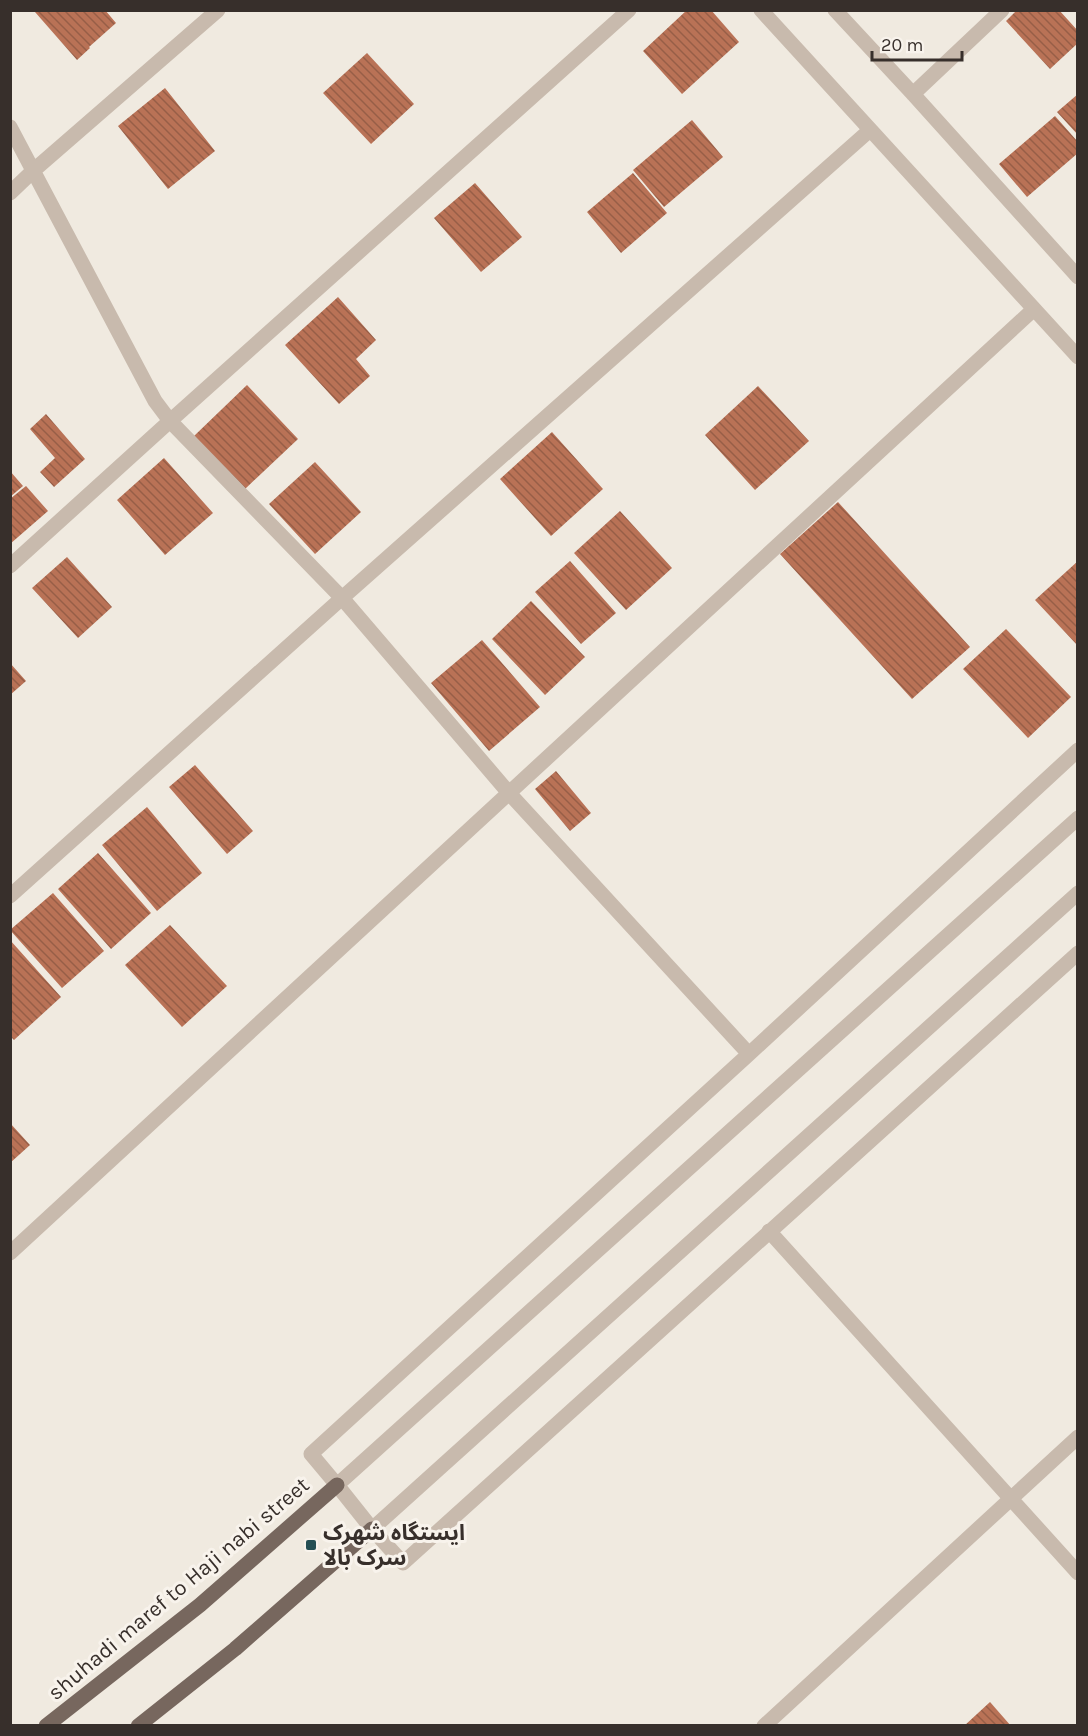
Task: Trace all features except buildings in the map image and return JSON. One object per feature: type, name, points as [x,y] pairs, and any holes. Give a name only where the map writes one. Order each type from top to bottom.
[{"type":"main road","name":"shuhadi maref to Haji nabi street","points":[[46,1725],[200,1605],[337,1485]]},
{"type":"main road","points":[[138,1725],[235,1649],[372,1529]]},
{"type":"street","points":[[10,193],[218,10]]},
{"type":"street","points":[[10,566],[629,10]]},
{"type":"street","points":[[761,10],[1077,357]]},
{"type":"street","points":[[835,10],[1077,276]]},
{"type":"street","points":[[913,94],[1002,10]]},
{"type":"street","points":[[10,127],[154,401],[170,421],[342,598],[509,793],[749,1054]]},
{"type":"street","points":[[10,896],[870,130]]},
{"type":"street","points":[[10,1253],[1034,309]]},
{"type":"street","points":[[1077,750],[749,1054],[311,1454],[372,1529],[404,1563],[1077,953]]},
{"type":"street","points":[[337,1485],[1077,818]]},
{"type":"street","points":[[372,1529],[1077,893]]},
{"type":"street","points":[[769,1231],[1077,1573]]},
{"type":"street","points":[[764,1725],[1077,1437]]},
{"type":"place","name":"ایستگاه شهرک سرک بالا","points":[[311,1545]]}]
